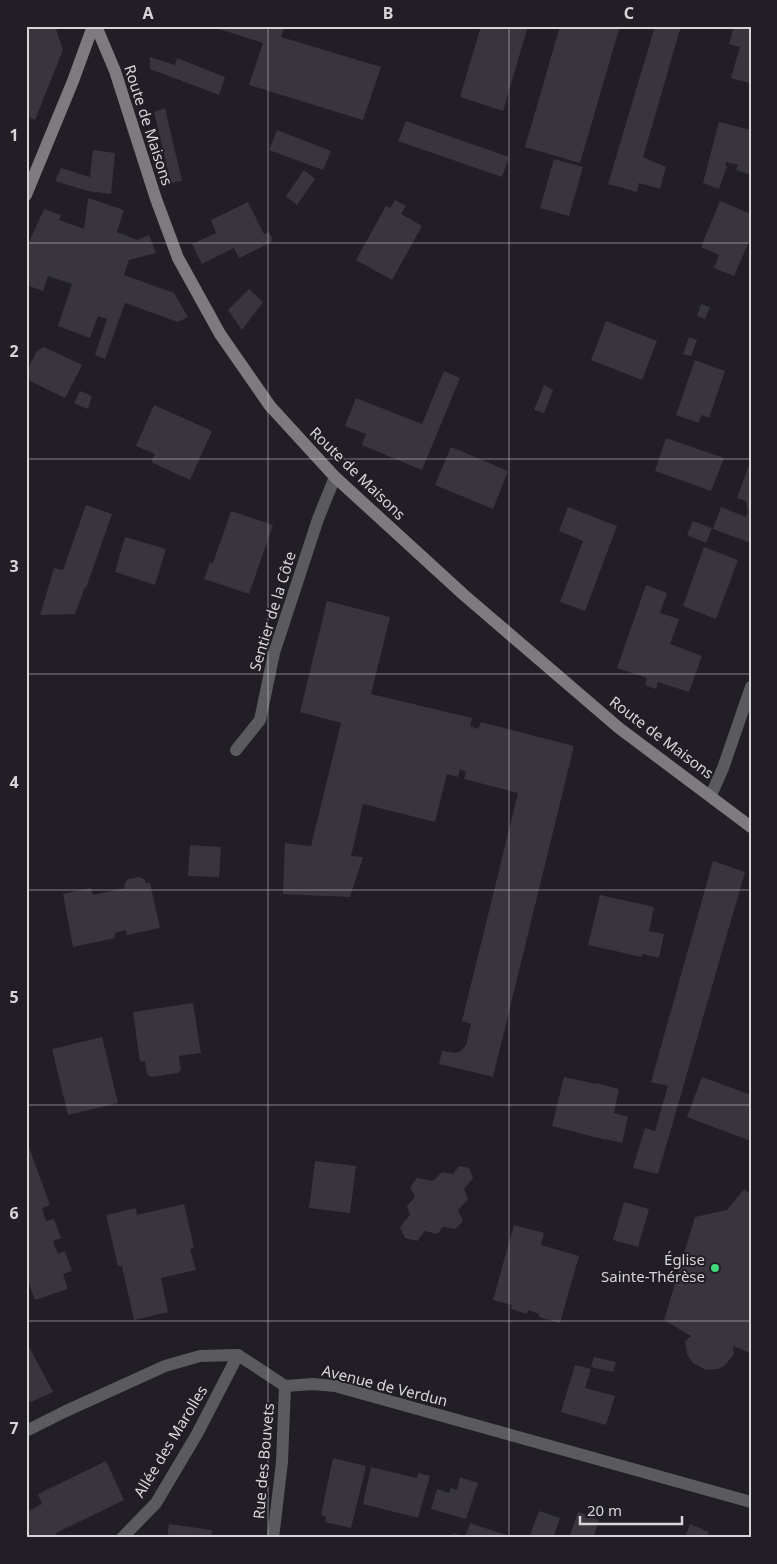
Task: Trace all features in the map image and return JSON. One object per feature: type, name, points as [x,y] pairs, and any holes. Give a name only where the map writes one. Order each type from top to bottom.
[{"type":"street","points":[[26,196],[95,26]]},
{"type":"street","name":"Route de Maisons","points":[[95,26],[115,71],[156,199],[178,258],[220,334],[270,406],[336,477],[464,595],[612,721],[751,827]]},
{"type":"street","name":"Sentier de la Côte","points":[[236,750],[260,720],[274,653],[318,519],[336,477]]},
{"type":"street","points":[[710,795],[723,768],[751,687]]},
{"type":"street","points":[[26,1431],[164,1366],[200,1356],[238,1355],[285,1386]]},
{"type":"street","name":"Allée des Marolles","points":[[122,1538],[156,1503],[197,1434],[238,1355]]},
{"type":"street","name":"Avenue de Verdun","points":[[285,1386],[313,1384],[335,1386],[751,1502]]},
{"type":"street","name":"Rue des Bouvets","points":[[273,1538],[282,1462],[285,1386]]},
{"type":"building","points":[[26,26],[55,26],[63,50],[35,120],[26,116]]},
{"type":"building","points":[[210,26],[285,26],[281,37],[381,67],[363,120],[249,85],[263,43]]},
{"type":"building","points":[[481,26],[528,26],[503,111],[460,97]]},
{"type":"building","points":[[560,26],[620,26],[580,163],[525,147]]},
{"type":"building","points":[[655,26],[681,26],[643,157],[666,167],[660,189],[639,183],[637,192],[608,184]]},
{"type":"building","points":[[734,26],[751,26],[751,75],[749,83],[731,78],[740,47],[729,44]]},
{"type":"building","points":[[150,57],[175,65],[177,58],[225,77],[219,95],[150,69]]},
{"type":"building","points":[[165,108],[182,181],[171,183],[154,112]]},
{"type":"building","points":[[406,121],[509,157],[502,177],[398,141]]},
{"type":"building","points":[[719,122],[751,130],[751,175],[736,170],[738,165],[726,162],[725,165],[727,166],[719,189],[703,183]]},
{"type":"building","points":[[277,130],[331,151],[323,170],[269,150]]},
{"type":"building","points":[[93,150],[115,153],[111,194],[88,191],[55,181],[61,168],[90,177]]},
{"type":"building","points":[[554,159],[583,167],[569,216],[540,208]]},
{"type":"building","points":[[304,170],[315,179],[297,205],[286,196]]},
{"type":"building","points":[[88,198],[124,210],[117,232],[137,240],[149,235],[156,253],[129,260],[124,275],[174,293],[188,317],[178,322],[125,303],[105,359],[95,355],[107,319],[98,316],[90,338],[58,326],[72,284],[48,276],[43,291],[26,285],[26,249],[44,209],[61,215],[59,220],[84,229]]},
{"type":"building","points":[[395,200],[406,206],[401,214],[422,226],[392,280],[356,260],[386,206],[390,208]]},
{"type":"building","points":[[720,201],[751,214],[751,237],[734,276],[714,268],[719,255],[701,247]]},
{"type":"building","points":[[248,202],[264,234],[269,232],[273,240],[239,258],[234,248],[202,264],[192,244],[216,233],[211,220]]},
{"type":"building","points":[[249,289],[263,302],[242,330],[228,310]]},
{"type":"building","points":[[701,304],[710,307],[705,319],[697,316]]},
{"type":"building","points":[[606,321],[657,341],[642,380],[591,360]]},
{"type":"building","points":[[689,337],[697,340],[691,356],[683,354]]},
{"type":"building","points":[[44,347],[82,365],[65,398],[26,379],[26,372],[37,351]]},
{"type":"building","points":[[695,360],[725,371],[709,418],[701,415],[699,423],[676,415]]},
{"type":"building","points":[[444,371],[460,378],[422,470],[362,445],[366,434],[345,426],[356,398],[422,424]]},
{"type":"building","points":[[544,385],[553,390],[544,413],[534,410]]},
{"type":"building","points":[[80,391],[92,396],[88,409],[74,403]]},
{"type":"building","points":[[154,405],[212,431],[190,480],[151,462],[155,454],[136,446]]},
{"type":"building","points":[[666,438],[724,458],[711,491],[655,471]]},
{"type":"building","points":[[451,447],[508,471],[493,509],[435,485]]},
{"type":"building","points":[[751,460],[751,543],[713,529],[721,507],[746,517],[748,512],[746,501],[737,498]]},
{"type":"building","points":[[86,505],[112,514],[86,588],[75,614],[40,615],[54,568],[63,570]]},
{"type":"building","points":[[568,507],[617,526],[585,611],[560,602],[583,541],[559,531]]},
{"type":"building","points":[[231,511],[273,525],[249,594],[204,579],[210,562],[213,563]]},
{"type":"building","points":[[693,521],[712,528],[706,543],[687,535]]},
{"type":"building","points":[[125,537],[166,549],[155,585],[115,572]]},
{"type":"building","points":[[704,547],[738,560],[716,619],[683,606]]},
{"type":"building","points":[[646,585],[667,593],[660,613],[679,619],[670,644],[702,656],[689,692],[658,682],[656,689],[645,685],[647,678],[617,668]]},
{"type":"building","points":[[327,601],[390,617],[371,694],[472,718],[470,726],[478,729],[481,722],[574,746],[493,1077],[439,1064],[442,1051],[455,1053],[461,1051],[466,1045],[471,1024],[462,1021],[518,793],[464,779],[466,772],[460,769],[458,777],[447,774],[435,822],[363,804],[351,856],[363,857],[350,897],[283,894],[285,843],[311,846],[341,723],[300,712]]},
{"type":"building","points":[[190,845],[221,847],[219,877],[188,876]]},
{"type":"building","points":[[713,861],[745,872],[658,1174],[633,1168],[645,1128],[655,1131],[668,1086],[651,1082]]},
{"type":"building","points":[[140,877],[146,883],[150,883],[160,928],[127,935],[126,930],[114,933],[115,938],[73,947],[63,894],[91,888],[93,895],[125,888],[124,885],[128,879]]},
{"type":"building","points":[[600,895],[654,907],[649,931],[664,934],[659,958],[642,954],[642,957],[588,945]]},
{"type":"building","points":[[193,1003],[201,1053],[179,1056],[181,1070],[178,1073],[151,1077],[147,1074],[145,1061],[140,1062],[133,1012]]},
{"type":"building","points":[[102,1037],[118,1103],[68,1115],[52,1049]]},
{"type":"building","points":[[564,1077],[619,1089],[614,1113],[628,1117],[622,1143],[552,1126]]},
{"type":"building","points":[[702,1077],[751,1095],[751,1141],[687,1117]]},
{"type":"building","points":[[26,1139],[50,1205],[42,1208],[46,1221],[54,1219],[61,1238],[53,1241],[58,1254],[65,1251],[72,1271],[63,1274],[68,1289],[35,1300],[26,1275]]},
{"type":"building","points":[[315,1161],[356,1166],[350,1213],[309,1208]]},
{"type":"building","points":[[459,1166],[469,1168],[473,1178],[464,1189],[468,1199],[458,1210],[463,1221],[455,1229],[443,1227],[437,1234],[425,1231],[417,1241],[405,1238],[400,1227],[410,1215],[407,1206],[415,1197],[410,1187],[417,1178],[433,1181],[442,1172],[453,1174]]},
{"type":"building","name":"Église Sainte-Thérèse","points":[[744,1189],[751,1195],[751,1353],[733,1346],[734,1354],[725,1365],[718,1369],[706,1370],[693,1363],[687,1354],[685,1341],[691,1336],[664,1320],[695,1217],[727,1210]]},
{"type":"building","points":[[624,1202],[649,1209],[638,1247],[613,1240]]},
{"type":"building","points":[[184,1204],[194,1248],[190,1249],[196,1270],[161,1278],[168,1312],[134,1320],[122,1266],[118,1266],[106,1215],[136,1208],[137,1215]]},
{"type":"building","points":[[514,1225],[544,1233],[541,1245],[579,1256],[560,1323],[539,1317],[539,1314],[528,1310],[527,1314],[511,1309],[512,1305],[493,1300]]},
{"type":"building","points":[[26,1341],[53,1392],[26,1404]]},
{"type":"building","points":[[594,1357],[616,1362],[613,1372],[591,1367]]},
{"type":"building","points":[[575,1365],[591,1369],[585,1388],[615,1396],[606,1425],[561,1412]]},
{"type":"building","points":[[333,1458],[366,1466],[351,1528],[325,1522],[326,1517],[321,1515]]},
{"type":"building","points":[[106,1461],[124,1500],[56,1533],[58,1538],[26,1538],[26,1512],[42,1504],[38,1494]]},
{"type":"building","points":[[371,1467],[417,1478],[418,1473],[430,1476],[418,1518],[363,1504]]},
{"type":"building","points":[[460,1477],[478,1483],[466,1519],[431,1509],[437,1489],[449,1493],[451,1488],[457,1490]]},
{"type":"building","points":[[539,1511],[560,1518],[553,1538],[529,1538]]},
{"type":"building","points":[[578,1512],[599,1520],[593,1538],[569,1538]]},
{"type":"building","points":[[470,1523],[512,1538],[452,1538],[453,1533],[465,1537]]},
{"type":"building","points":[[169,1524],[212,1530],[211,1538],[167,1538]]},
{"type":"building","points":[[690,1524],[709,1532],[706,1538],[685,1538]]},
{"type":"place","name":"Église Sainte-Thérèse","points":[[715,1268]]}]
